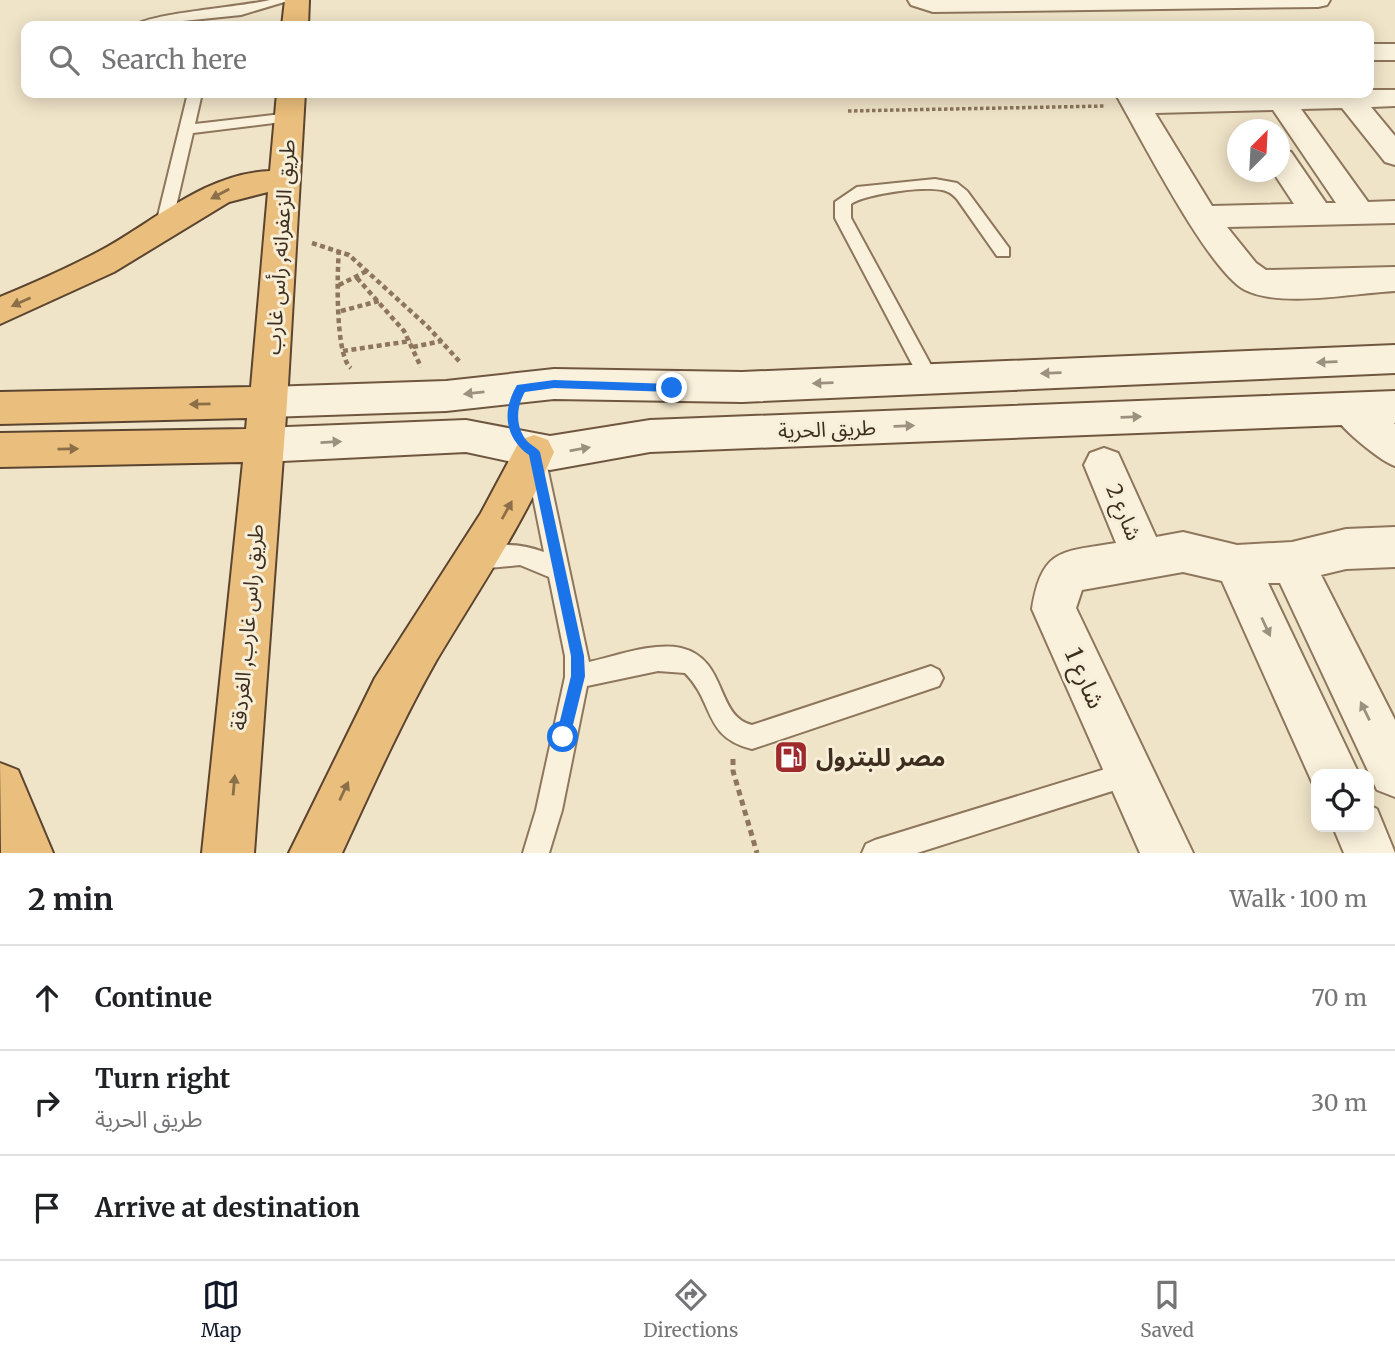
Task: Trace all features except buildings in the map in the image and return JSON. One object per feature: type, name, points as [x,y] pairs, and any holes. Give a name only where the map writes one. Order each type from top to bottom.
[{"type":"highway","points":[[295,21],[297,0]]},
{"type":"highway","name":"طريق الزعفرانه, رأس غارب","points":[[268,402],[290,105]]},
{"type":"highway","points":[[0,311],[67,281],[237,186],[254,181],[286,181]]},
{"type":"highway","points":[[0,408],[268,402]]},
{"type":"highway","name":"طريق راس غارب, الغردقة","points":[[228,853],[262,445],[268,402]]},
{"type":"highway","points":[[0,450],[262,445]]},
{"type":"highway","points":[[315,853],[393,692],[511,505],[534,452]]},
{"type":"highway","points":[[0,788],[27,853]]},
{"type":"street","points":[[920,0],[933,5],[1318,0]]},
{"type":"street","points":[[1269,0],[1286,21]]},
{"type":"street","points":[[1074,3],[1085,21]]},
{"type":"street","points":[[1374,52],[1395,52]]},
{"type":"street","points":[[1374,97],[1395,98]]},
{"type":"street","points":[[1133,99],[1241,103],[1321,98]]},
{"type":"street","points":[[1349,98],[1395,155]]},
{"type":"street","points":[[1133,99],[1204,218],[1241,271],[1253,280],[1268,283],[1395,279]]},
{"type":"street","points":[[1281,101],[1359,213]]},
{"type":"street","points":[[1241,103],[1252,119]]},
{"type":"street","points":[[1290,175],[1318,215]]},
{"type":"street","points":[[1204,218],[1395,212]]},
{"type":"street","points":[[268,402],[470,379],[521,388],[554,384],[742,387],[1395,359]]},
{"type":"street","points":[[521,388],[511,411],[512,423],[523,445],[534,452]]},
{"type":"street","name":"طريق الحرية","points":[[262,445],[466,436],[492,439],[534,452],[559,453],[650,436],[1395,407]]},
{"type":"street","points":[[1348,409],[1377,429],[1395,449]]},
{"type":"street","name":"شارع 2","points":[[1104,465],[1144,559]]},
{"type":"street","name":"شارع 1","points":[[1167,853],[1128,774],[1059,619],[1053,599],[1058,582],[1072,571],[1192,552],[1237,565],[1292,562],[1328,551],[1395,547]]},
{"type":"street","points":[[1292,562],[1395,772]]},
{"type":"street","points":[[1237,565],[1332,769]]},
{"type":"street","points":[[1361,832],[1371,853]]},
{"type":"lane","points":[[190,21],[207,20],[285,0]]},
{"type":"lane","points":[[163,228],[194,98]]},
{"type":"lane","points":[[187,129],[290,105]]},
{"type":"lane","points":[[929,378],[843,218],[842,202],[857,192],[935,184],[951,187],[962,195],[1003,252]]},
{"type":"lane","points":[[534,452],[577,656],[578,676],[563,737],[552,806],[536,853]]},
{"type":"lane","points":[[477,559],[521,554],[559,570]]},
{"type":"lane","points":[[578,676],[670,659],[687,661],[700,669],[732,730],[752,737],[931,678]]},
{"type":"lane","points":[[875,853],[1128,774]]},
{"type":"path","points":[[848,111],[1133,99]]},
{"type":"path","points":[[281,242],[309,243],[339,250],[367,271],[443,341],[470,379]]},
{"type":"path","points":[[339,250],[336,268],[343,351],[346,364],[356,371]]},
{"type":"path","points":[[339,285],[367,271]]},
{"type":"path","points":[[357,278],[379,300],[411,341],[421,369]]},
{"type":"path","points":[[341,311],[379,300]]},
{"type":"path","points":[[343,351],[411,341]]},
{"type":"path","points":[[414,347],[443,341]]},
{"type":"path","points":[[448,366],[470,379]]},
{"type":"path","points":[[410,369],[435,367]]},
{"type":"path","points":[[732,730],[733,771],[757,853]]},
{"type":"place","name":"مصر للبترول","points":[[791,757]]},
{"type":"route","points":[[563,737],[575,695],[577,656],[534,452],[523,445],[512,423],[514,400],[521,388],[554,384],[672,388]]}]
